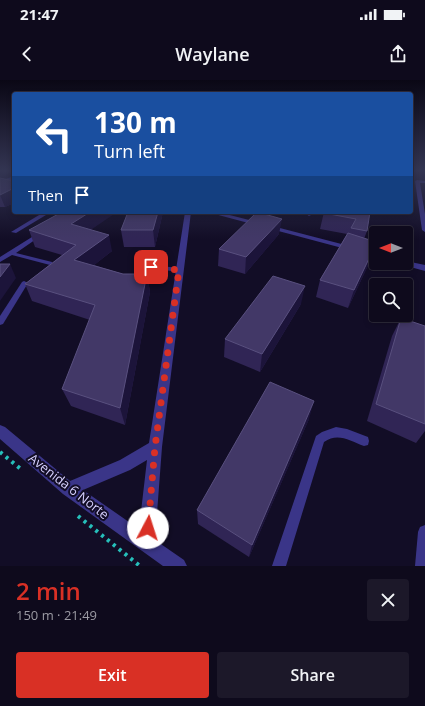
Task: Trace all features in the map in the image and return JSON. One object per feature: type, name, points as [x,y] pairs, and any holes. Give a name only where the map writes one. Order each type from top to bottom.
[{"type":"street","points":[[146,543],[155,447],[188,214]]},
{"type":"street","points":[[218,214],[369,253]]},
{"type":"street","points":[[413,265],[425,268]]},
{"type":"street","name":"Avenida 6 Norte","points":[[0,431],[68,489],[178,566]]},
{"type":"street","points":[[68,489],[125,465],[155,447]]},
{"type":"lane","points":[[419,194],[425,230]]},
{"type":"lane","points":[[14,232],[45,214]]},
{"type":"lane","points":[[0,260],[49,228]]},
{"type":"lane","points":[[10,253],[50,263]]},
{"type":"lane","points":[[151,267],[179,270]]},
{"type":"lane","points":[[0,322],[24,283]]},
{"type":"lane","points":[[279,566],[320,439],[328,433],[342,432],[364,441]]},
{"type":"lane","points":[[422,566],[425,532]]},
{"type":"building","points":[[58,214],[87,214],[71,224],[109,235],[74,260],[123,274],[147,274],[120,408],[62,389],[95,305],[25,284],[76,245],[29,230]]},
{"type":"building","points":[[127,214],[157,214],[153,230],[121,230]]},
{"type":"building","points":[[255,214],[264,214],[282,219],[246,257],[219,249]]},
{"type":"building","points":[[329,214],[370,214],[367,231],[351,228],[356,219]]},
{"type":"building","points":[[348,233],[369,240],[369,259],[354,290],[320,280]]},
{"type":"building","points":[[0,264],[10,264],[0,277]]},
{"type":"building","points":[[273,276],[305,286],[262,354],[225,339]]},
{"type":"building","points":[[400,322],[413,322],[425,326],[425,424],[376,404]]},
{"type":"building","points":[[270,382],[314,401],[252,545],[197,510]]},
{"type":"route","points":[[148,528],[155,447],[179,270],[151,267]]}]
